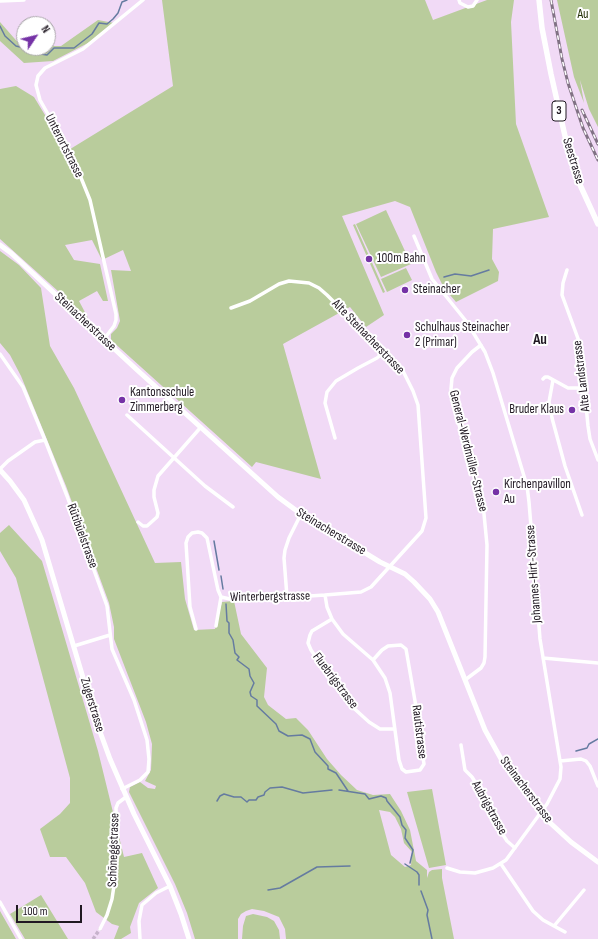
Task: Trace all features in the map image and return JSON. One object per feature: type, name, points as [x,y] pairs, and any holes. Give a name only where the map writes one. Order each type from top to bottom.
[{"type":"main road","name":"Seestrasse","points":[[539,0],[551,74],[567,143],[581,188],[598,224]]},
{"type":"street","points":[[0,1],[24,0]]},
{"type":"street","name":"Unterortstrasse","points":[[104,339],[114,326],[116,314],[90,200],[73,158],[40,100],[36,85],[38,76],[45,68],[83,49],[143,0]]},
{"type":"street","points":[[459,0],[460,3],[468,7],[473,6],[477,1]]},
{"type":"street","name":"Johannes-Hirt-Strasse","points":[[414,236],[432,279],[466,321],[481,345],[493,373],[527,490],[543,658],[561,766],[560,779],[541,812],[515,848],[501,864]]},
{"type":"street","name":"Steinacherstrasse","points":[[0,244],[265,486],[301,514],[410,578],[430,599],[441,619],[486,730],[500,758],[515,780],[557,830],[598,862]]},
{"type":"street","name":"Alte Landstrasse","points":[[567,270],[563,283],[562,295],[580,344],[590,439],[598,460]]},
{"type":"street","name":"Alte Steinacherstrasse","points":[[231,308],[246,303],[279,284],[289,281],[309,283],[328,295],[407,377],[418,406],[426,518],[422,531],[390,566]]},
{"type":"street","name":"General-Werdmüller-Strasse","points":[[466,680],[481,668],[485,657],[487,545],[484,514],[480,494],[453,405],[450,390],[452,378],[457,368],[481,345]]},
{"type":"street","points":[[335,438],[325,403],[327,392],[336,381],[377,358],[384,352]]},
{"type":"street","name":"Rütibüelstrasse","points":[[0,354],[22,387],[67,496],[107,606],[112,649],[134,700],[145,734],[148,748],[148,772],[140,780],[122,789]]},
{"type":"street","points":[[543,379],[548,377],[568,388],[584,388]]},
{"type":"street","points":[[553,380],[549,402],[552,418],[565,466],[582,515]]},
{"type":"street","points":[[127,415],[205,486],[234,507]]},
{"type":"street","points":[[138,522],[143,526],[147,526],[157,517],[158,513],[154,497],[155,483],[158,476],[201,428]]},
{"type":"street","points":[[0,469],[8,461],[35,442],[45,440]]},
{"type":"street","name":"Zugerstrasse","points":[[0,469],[24,500],[37,527],[51,568],[95,718],[110,759],[122,789],[170,886],[189,939]]},
{"type":"street","points":[[287,597],[284,558],[285,550],[289,538],[301,514]]},
{"type":"street","name":"Winterbergstrasse","points":[[196,629],[190,607],[186,543],[188,537],[198,532],[202,533],[207,538],[218,590],[221,597],[230,599],[247,600],[354,593],[367,590],[390,566]]},
{"type":"street","points":[[325,595],[327,607],[332,619],[343,634],[373,660]]},
{"type":"street","points":[[216,626],[221,597]]},
{"type":"street","name":"Fluebrigstrasse","points":[[332,619],[312,631],[308,643],[311,650],[347,702],[380,730],[395,729]]},
{"type":"street","points":[[74,646],[110,635]]},
{"type":"street","name":"Rautistrasse","points":[[401,645],[406,649],[424,764],[422,768],[406,772],[402,769],[388,685],[381,671],[373,660],[388,646],[401,645]]},
{"type":"street","points":[[543,658],[598,664]]},
{"type":"street","name":"Aubrigstrasse","points":[[461,744],[465,770],[472,777],[480,790],[496,824],[507,841],[515,848]]},
{"type":"street","points":[[560,761],[581,759],[586,761],[590,766],[598,786]]},
{"type":"street","name":"Schöneggstrasse","points":[[100,929],[107,915],[112,899],[116,872],[116,808],[118,803],[126,797]]},
{"type":"street","points":[[447,868],[460,872],[475,873],[490,870],[501,864],[532,911],[543,920],[565,932]]},
{"type":"street","points":[[140,939],[139,921],[142,905],[156,893],[170,886]]},
{"type":"street","points":[[554,926],[584,890]]},
{"type":"street","points":[[0,902],[21,939]]},
{"type":"green space","points":[[162,0],[425,0],[433,20],[487,0],[514,0],[511,22],[516,124],[549,217],[493,229],[492,259],[499,272],[498,281],[456,302],[444,288],[436,272],[410,207],[395,201],[342,216],[384,315],[366,327],[350,307],[283,344],[321,479],[256,462],[252,467],[111,340],[111,334],[117,328],[120,321],[111,270],[131,271],[123,250],[102,260],[92,240],[65,245],[74,260],[100,264],[108,301],[103,301],[97,291],[79,301],[88,318],[0,239],[0,89],[16,86],[34,97],[67,151],[173,86]]},
{"type":"green space","name":"Au","points":[[557,0],[598,0],[598,127],[589,109],[580,80],[584,103],[574,77]]},
{"type":"green space","points":[[98,20],[114,23],[92,41],[53,61],[24,63],[16,56],[56,56],[56,46],[61,46]]},
{"type":"green space","points":[[0,22],[16,40],[16,56],[0,41]]},
{"type":"green space","points":[[386,210],[411,264],[381,277],[356,224]]},
{"type":"green space","name":"100m Bahn","points":[[355,224],[385,292],[383,293],[353,225]]},
{"type":"green space","points":[[0,251],[19,265],[41,288],[50,346],[74,388],[155,563],[181,562],[185,599],[194,630],[215,629],[222,602],[234,601],[241,634],[267,668],[264,697],[268,705],[286,719],[296,718],[308,730],[327,759],[357,790],[373,795],[390,794],[401,811],[410,830],[416,861],[427,870],[427,878],[429,872],[432,870],[442,869],[442,878],[454,939],[286,939],[285,929],[279,917],[264,911],[252,909],[241,914],[238,919],[238,939],[195,939],[187,913],[175,884],[129,792],[130,787],[140,782],[148,788],[155,789],[156,786],[145,781],[151,770],[152,744],[146,722],[114,639],[114,627],[109,603],[66,486],[21,376],[10,355],[0,343]],"holes":[[[379,810],[390,812],[395,817],[401,829],[404,843],[412,852],[411,865],[405,867],[391,855]]]},
{"type":"green space","points":[[406,268],[412,280],[387,292],[381,279]]},
{"type":"green space","points":[[9,525],[42,561],[98,751],[124,857],[142,853],[158,888],[139,903],[130,927],[131,933],[121,939],[114,939],[119,926],[112,924],[96,912],[85,883],[66,857],[50,857],[40,829],[60,814],[70,803],[70,778],[16,578],[0,551],[0,533]]},
{"type":"green space","points":[[432,789],[446,865],[429,868],[407,792]]},
{"type":"green space","points":[[41,895],[68,939],[25,939],[10,914]]},
{"type":"green space","points":[[0,911],[16,939],[0,939]]},
{"type":"green space","points":[[253,914],[267,917],[274,921],[279,930],[280,939],[242,939],[243,926],[246,916]]},
{"type":"waterway","points":[[56,48],[74,48],[92,34],[99,23],[107,24],[113,19],[118,13],[122,2],[127,0]]},
{"type":"waterway","points":[[0,26],[5,36],[16,46]]},
{"type":"waterway","points":[[444,277],[455,274],[471,276],[489,270]]},
{"type":"waterway","points":[[214,541],[219,570]]},
{"type":"waterway","points":[[221,576],[223,589]]},
{"type":"waterway","points":[[226,604],[229,633],[233,640],[235,653],[239,657],[237,660],[249,669],[250,676],[254,683],[250,692],[251,696],[257,700],[257,706],[276,724],[279,731],[288,736],[302,735],[310,739],[315,752],[328,766],[328,769],[336,773],[348,791]]},
{"type":"waterway","points":[[576,751],[587,748],[589,744],[598,739]]},
{"type":"waterway","points":[[217,801],[220,796],[224,794],[234,797],[241,797],[247,802],[249,800],[256,800],[258,797],[264,795],[270,788],[282,787],[303,793],[332,790]]},
{"type":"waterway","points":[[339,790],[365,794],[369,799],[381,796],[386,798],[400,817],[402,825],[406,830],[405,838],[413,850],[410,863]]},
{"type":"waterway","points":[[405,864],[417,872],[419,875],[419,885]]},
{"type":"waterway","points":[[268,890],[280,888],[317,867],[350,866]]},
{"type":"waterway","points":[[421,891],[428,910],[427,915],[432,939]]},
{"type":"tunnel","points":[[93,939],[100,929]]},
{"type":"railway","points":[[551,0],[568,83],[583,128],[598,160]]},
{"type":"railway","points":[[582,110],[598,144]]},
{"type":"place","name":"100m Bahn","points":[[369,259]]},
{"type":"place","name":"Steinacher","points":[[405,290]]},
{"type":"place","name":"Schulhaus Steinacher 2 (Primar)","points":[[407,335]]},
{"type":"place","name":"Kantonsschule Zimmerberg","points":[[122,400]]},
{"type":"place","name":"Bruder Klaus","points":[[572,410]]},
{"type":"place","name":"Kirchenpavillon Au","points":[[496,492]]},
{"type":"district","name":"Au","points":[[540,340]]}]
